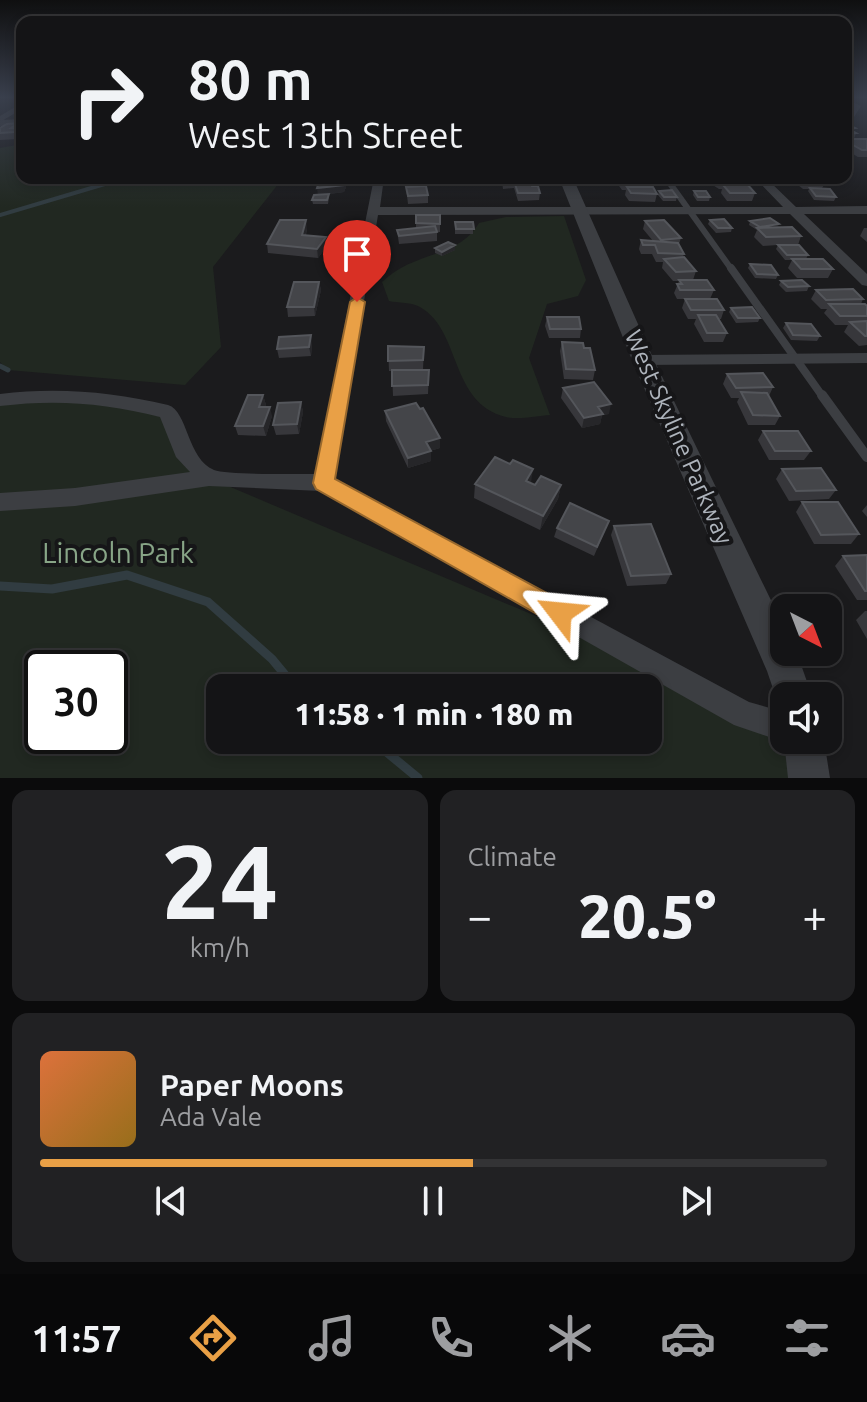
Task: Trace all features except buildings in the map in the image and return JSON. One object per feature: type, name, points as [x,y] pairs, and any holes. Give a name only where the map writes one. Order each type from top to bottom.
[{"type":"street","points":[[324,483],[378,184]]},
{"type":"street","name":"West Skyline Parkway","points":[[569,184],[643,360],[789,682]]},
{"type":"street","points":[[766,184],[867,282]]},
{"type":"street","points":[[374,211],[867,210]]},
{"type":"street","points":[[643,360],[867,358]]},
{"type":"street","points":[[0,400],[58,394],[132,402],[168,412],[186,457],[209,478]]},
{"type":"street","points":[[0,502],[75,497],[209,478],[324,483],[744,715],[770,723]]},
{"type":"street","points":[[806,754],[809,778]]},
{"type":"lane","points":[[670,184],[867,457]]},
{"type":"green space","points":[[16,145],[16,184],[278,184],[213,267],[221,347],[185,385],[8,370],[0,362],[0,148]]},
{"type":"green space","points":[[564,216],[586,280],[578,296],[547,304],[529,358],[550,415],[506,417],[488,409],[474,397],[443,332],[433,318],[417,305],[389,301],[382,282],[408,264],[460,243],[479,223],[506,217]]},
{"type":"green space","name":"Lincoln Park","points":[[38,394],[168,412],[209,478],[770,715],[770,754],[793,754],[809,778],[0,778],[0,400]]},
{"type":"waterway","points":[[0,215],[105,184]]},
{"type":"waterway","points":[[0,366],[8,370]]},
{"type":"waterway","points":[[0,586],[52,589],[127,575],[208,602],[272,659],[284,674]]},
{"type":"waterway","points":[[389,754],[418,778]]},
{"type":"route","points":[[357,302],[324,483],[560,613]]}]
